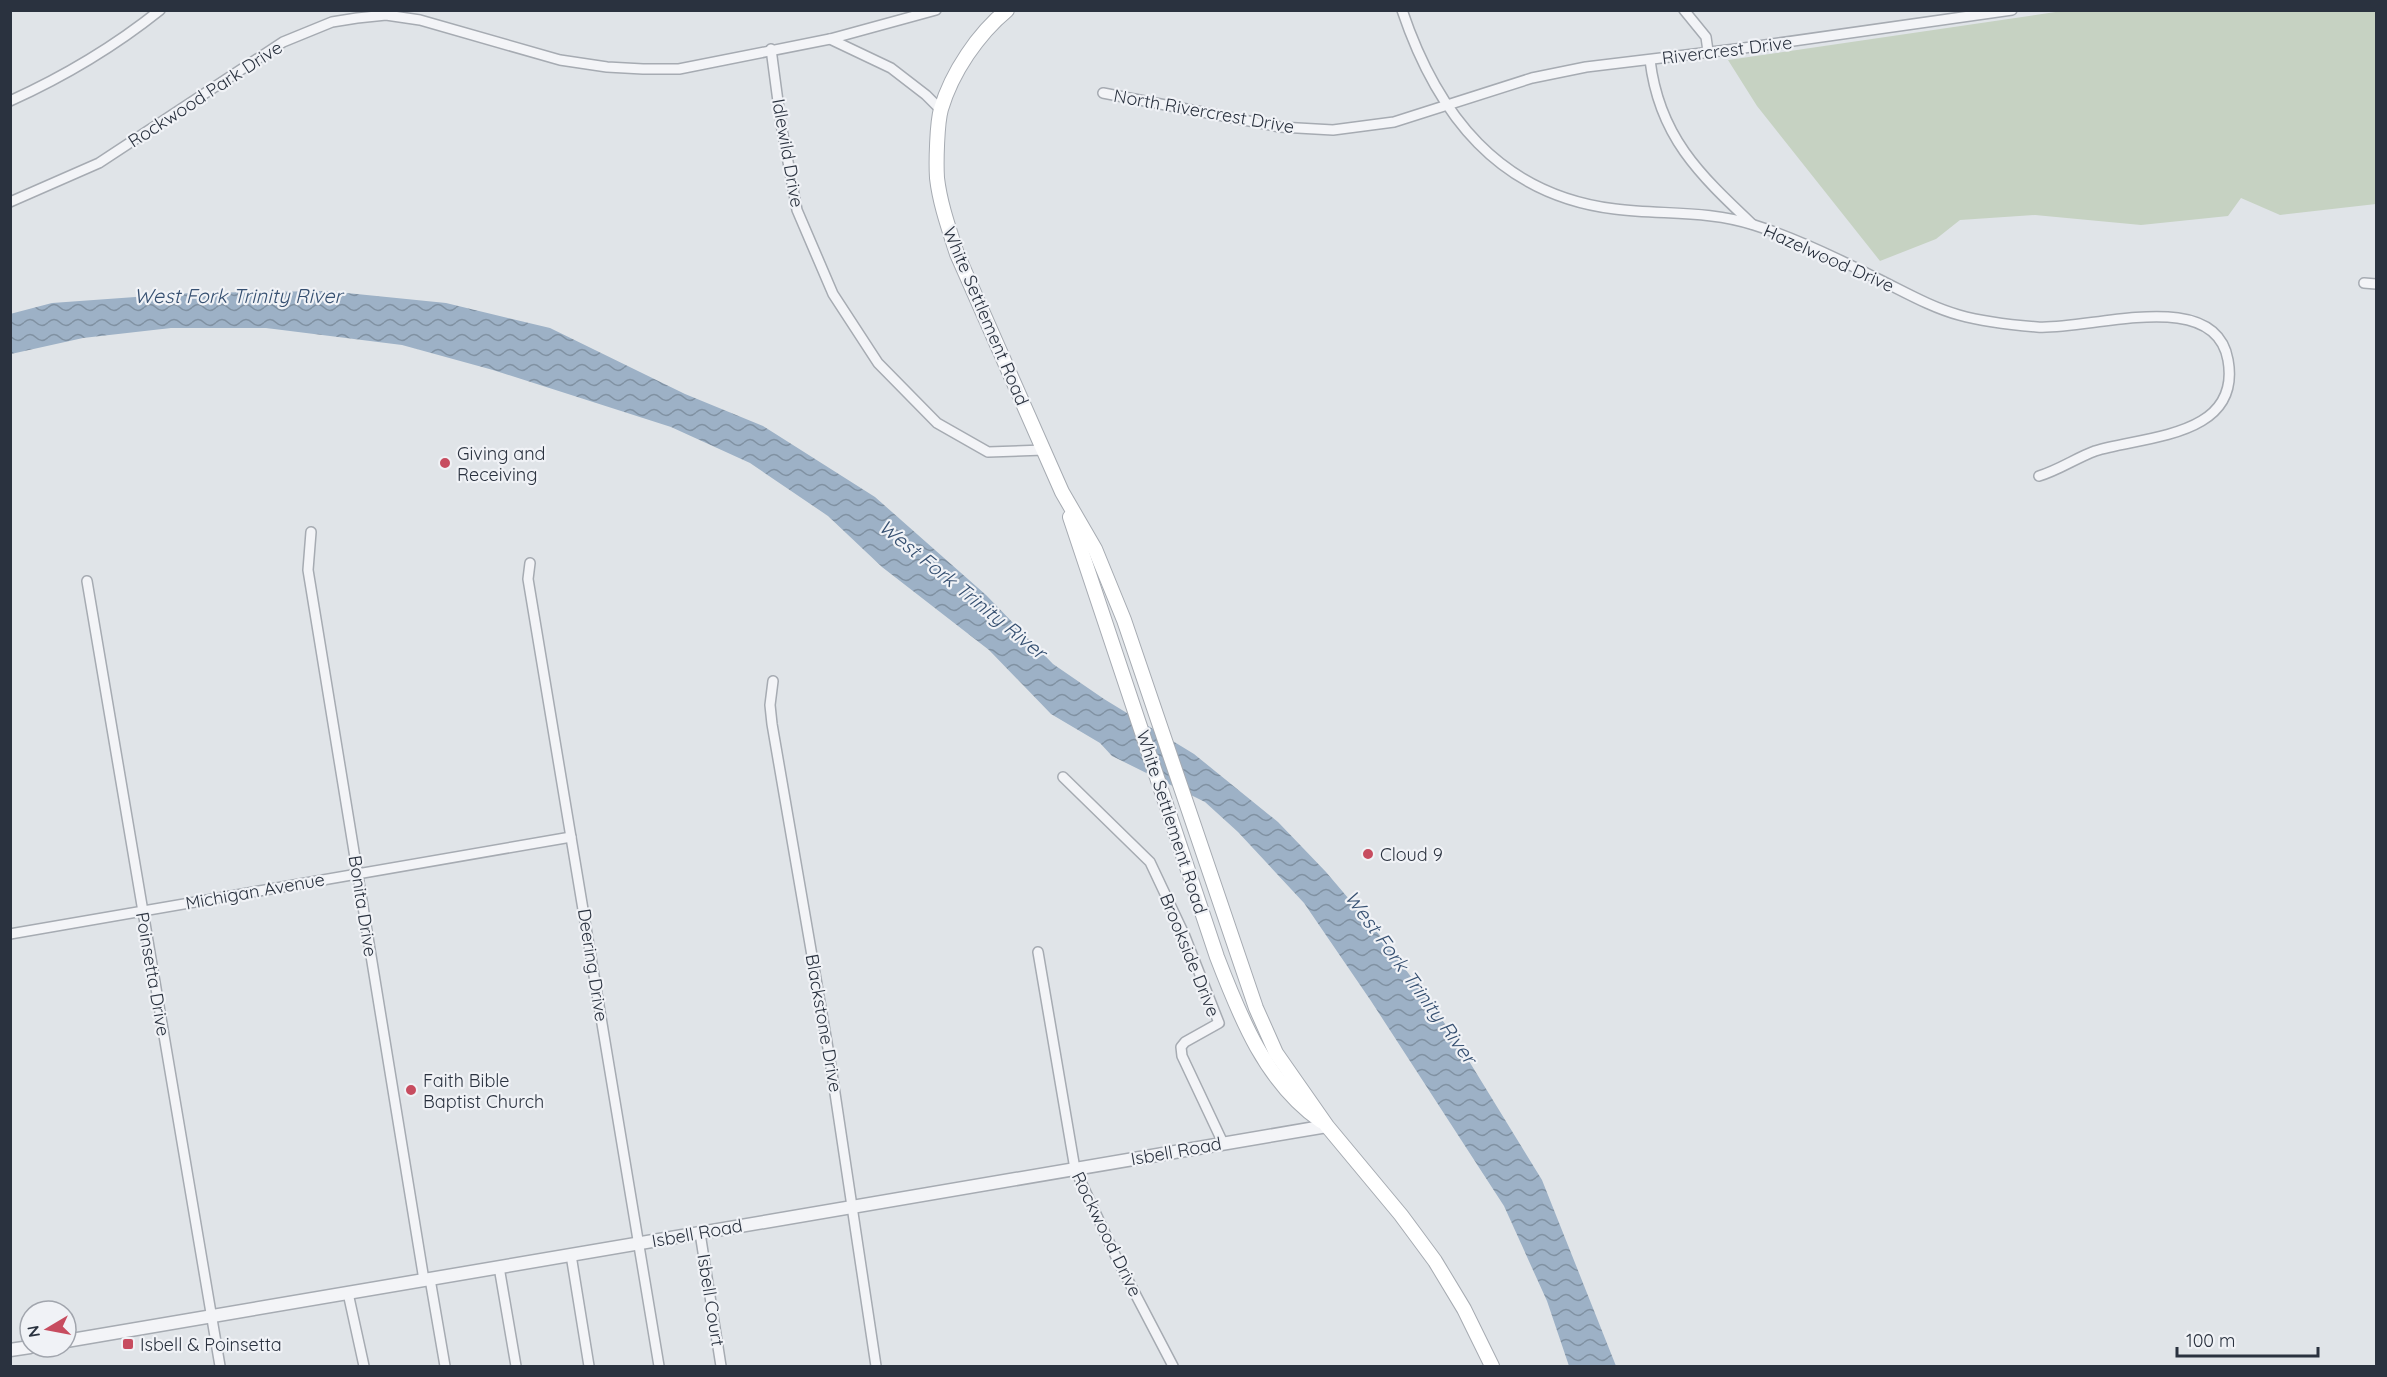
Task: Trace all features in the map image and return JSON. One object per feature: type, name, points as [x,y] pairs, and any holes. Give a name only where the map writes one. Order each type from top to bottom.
[{"type":"main road","name":"White Settlement Road","points":[[1007,10],[991,24],[959,69],[941,110],[937,177],[945,216],[957,254],[1062,492],[1233,999],[1261,1054],[1299,1106],[1327,1126]]},
{"type":"main road","name":"White Settlement Road","points":[[1062,492],[1095,549],[1124,620],[1256,1008],[1272,1044],[1327,1126],[1401,1215],[1435,1261],[1464,1308],[1492,1366]]},
{"type":"street","points":[[10,101],[64,73],[128,35],[160,10]]},
{"type":"street","name":"Rockwood Park Drive","points":[[10,202],[99,163],[283,42],[332,22],[387,13],[420,20],[560,60],[607,67],[679,69],[830,39],[936,10]]},
{"type":"street","name":"Hazelwood Drive","points":[[1402,10],[1414,48],[1447,106],[1473,141],[1503,166],[1551,194],[1587,205],[1616,210],[1695,214],[1752,224],[1821,251],[1932,306],[1959,315],[2041,328],[2167,316],[2188,318],[2203,324],[2222,342],[2228,358],[2230,377],[2222,401],[2211,414],[2179,433],[2095,452],[2039,476]]},
{"type":"street","points":[[1684,10],[1706,37],[1708,51]]},
{"type":"street","name":"Rivercrest Drive","points":[[1447,106],[1532,78],[1586,67],[1744,48],[2012,10]]},
{"type":"street","points":[[830,39],[891,68],[926,95],[941,110]]},
{"type":"street","name":"Idlewild Drive","points":[[771,49],[781,124],[797,210],[832,294],[878,363],[937,423],[988,452],[1044,450]]},
{"type":"street","points":[[1650,60],[1653,85],[1665,120],[1682,150],[1704,177],[1752,224]]},
{"type":"street","name":"North Rivercrest Drive","points":[[1102,93],[1280,127],[1333,130],[1394,122],[1447,106]]},
{"type":"street","points":[[2364,283],[2376,284]]},
{"type":"street","name":"Bonita Drive","points":[[311,532],[308,570],[357,873],[427,1279]]},
{"type":"street","name":"Deering Drive","points":[[530,563],[528,579],[659,1366]]},
{"type":"street","name":"Poinsetta Drive","points":[[87,581],[220,1366]]},
{"type":"street","name":"Blackstone Drive","points":[[773,681],[770,705],[772,724],[828,1049],[876,1366]]},
{"type":"street","name":"Brookside Drive","points":[[1063,777],[1150,862],[1184,934],[1219,1023],[1185,1042],[1181,1047],[1182,1056],[1223,1143]]},
{"type":"street","name":"Michigan Avenue","points":[[10,934],[571,837]]},
{"type":"street","name":"Rockwood Drive","points":[[1038,952],[1075,1169],[1117,1259],[1173,1366]]},
{"type":"street","name":"Isbell Road","points":[[78,1339],[1327,1126]]},
{"type":"street","name":"Isbell Court","points":[[700,1233],[721,1366]]},
{"type":"street","points":[[571,1255],[589,1366]]},
{"type":"street","points":[[500,1267],[516,1366]]},
{"type":"street","points":[[427,1279],[445,1366]]},
{"type":"street","points":[[348,1293],[364,1366]]},
{"type":"green space","points":[[2069,10],[2376,11],[2376,204],[2280,215],[2241,198],[2228,216],[2141,225],[2035,215],[1960,220],[1936,239],[1880,261],[1757,106],[1728,60]]},
{"type":"water","name":"West Fork Trinity River","points":[[327,291],[446,303],[550,328],[685,394],[763,426],[875,497],[986,595],[1053,664],[1104,699],[1194,754],[1278,822],[1326,872],[1388,945],[1453,1035],[1542,1180],[1616,1366],[1569,1366],[1547,1301],[1504,1206],[1371,1001],[1304,903],[1238,832],[1205,802],[1112,756],[1100,743],[1051,714],[989,650],[882,567],[828,516],[750,463],[671,427],[493,370],[402,345],[266,328],[171,328],[83,338],[11,354],[10,314],[52,303],[191,293]]},
{"type":"place","name":"Giving and Receiving","points":[[445,463]]},
{"type":"place","name":"Cloud 9","points":[[1368,854]]},
{"type":"place","name":"Faith Bible Baptist Church","points":[[411,1090]]},
{"type":"place","name":"Isbell & Poinsetta","points":[[128,1344]]}]
